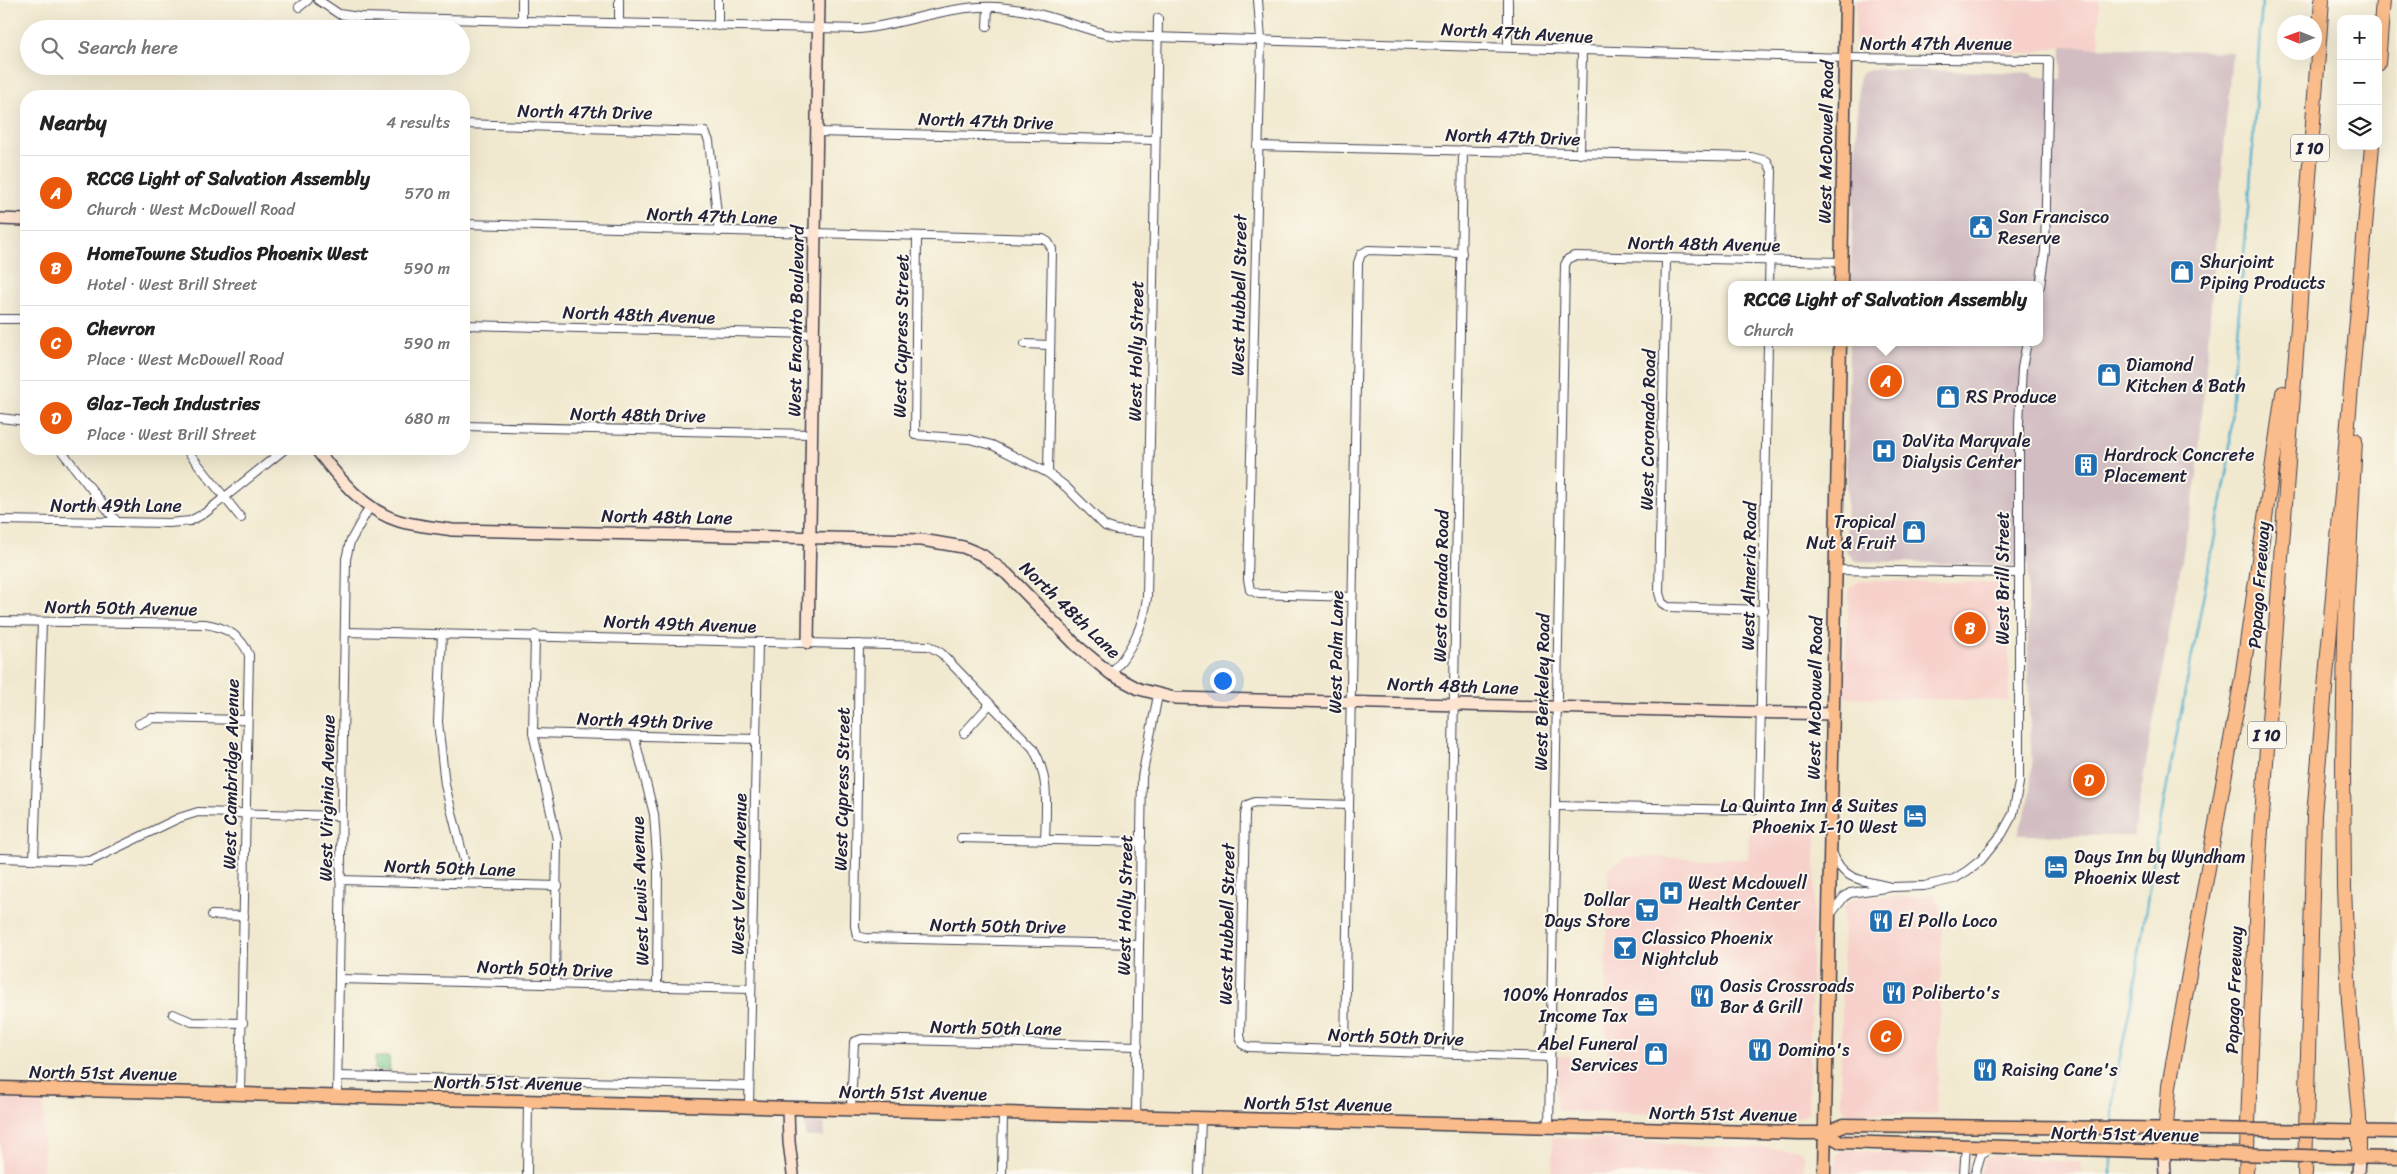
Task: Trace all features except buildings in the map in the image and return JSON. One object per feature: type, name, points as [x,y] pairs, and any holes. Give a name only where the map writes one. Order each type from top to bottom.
[{"type":"highway","name":"Papago Freeway","points":[[2246,1174],[2258,871],[2298,296],[2322,0]]},
{"type":"highway","points":[[2378,60],[2383,0]]},
{"type":"highway","points":[[2305,1174],[2314,815],[2372,150]]},
{"type":"highway","points":[[2164,1153],[2164,1128],[2174,1059],[2248,638],[2298,296]]},
{"type":"highway","points":[[2359,299],[2353,516],[2345,633],[2342,765],[2349,1000],[2359,1132],[2359,1158]]},
{"type":"main road","name":"West McDowell Road","points":[[1841,281],[1846,0]]},
{"type":"main road","name":"West McDowell Road","points":[[1824,1174],[1840,346]]},
{"type":"main road","name":"North 51st Avenue","points":[[0,1088],[1825,1133],[1844,1125],[2397,1132]]},
{"type":"main road","points":[[1966,1146],[1970,1138],[1976,1134],[2022,1134],[2073,1127]]},
{"type":"main road","name":"North 51st Avenue","points":[[1825,1133],[1841,1142],[2093,1151],[2397,1158]]},
{"type":"street","points":[[299,7],[308,0]]},
{"type":"street","name":"North 47th Avenue","points":[[318,0],[334,12],[350,17],[818,28],[871,28],[944,11],[988,6],[1018,9],[1105,34],[1156,37],[1508,46],[1845,58],[2049,60],[2045,251],[2041,281]]},
{"type":"street","points":[[522,0],[522,20]]},
{"type":"street","points":[[619,23],[620,0]]},
{"type":"street","points":[[718,0],[718,26]]},
{"type":"street","name":"West Encanto Boulevard","points":[[808,643],[819,0]]},
{"type":"street","name":"West Hubbell Street","points":[[1258,0],[1260,40],[1248,579],[1250,590],[1259,594],[1352,597]]},
{"type":"street","points":[[1508,0],[1508,46]]},
{"type":"street","points":[[987,26],[988,6]]},
{"type":"street","name":"West Holly Street","points":[[1111,674],[1142,624],[1147,598],[1154,140],[1158,18]]},
{"type":"street","points":[[1580,154],[1582,50]]},
{"type":"street","name":"North 47th Drive","points":[[470,124],[705,132],[709,141],[719,232]]},
{"type":"street","name":"North 47th Drive","points":[[817,132],[1154,140]]},
{"type":"street","name":"North 47th Drive","points":[[1257,146],[1752,157],[1767,161],[1772,171],[1770,261]]},
{"type":"street","name":"West Granada Road","points":[[1448,1053],[1463,150]]},
{"type":"street","points":[[0,219],[20,220]]},
{"type":"street","name":"North 47th Lane","points":[[470,224],[1043,239],[1048,242],[1052,249],[1050,345]]},
{"type":"street","name":"West Cypress Street","points":[[917,236],[915,436],[970,439],[992,445],[1048,474]]},
{"type":"street","name":"West Palm Lane","points":[[1345,1050],[1358,263],[1361,254],[1368,250],[1462,253]]},
{"type":"street","name":"North 48th Avenue","points":[[1568,259],[1574,256],[1841,262]]},
{"type":"street","name":"West Coronado Road","points":[[1666,258],[1660,593],[1662,603],[1668,607],[1764,610]]},
{"type":"street","name":"West Berkeley Road","points":[[1549,1127],[1565,265],[1568,259]]},
{"type":"street","points":[[1769,281],[1770,261]]},
{"type":"street","points":[[0,319],[20,319]]},
{"type":"street","name":"North 48th Avenue","points":[[470,325],[813,334]]},
{"type":"street","points":[[1025,344],[1050,345],[1048,474],[1066,487],[1105,526],[1116,530],[1148,533]]},
{"type":"street","name":"West Almeria Road","points":[[1555,806],[1748,810],[1755,809],[1759,802],[1768,346]]},
{"type":"street","name":"West Brill Street","points":[[1892,887],[1936,884],[1954,879],[1981,860],[1997,840],[2013,814],[2019,784],[2019,413],[2022,368],[2026,346]]},
{"type":"street","points":[[0,418],[20,420]]},
{"type":"street","name":"North 48th Drive","points":[[470,426],[811,434]]},
{"type":"street","points":[[65,455],[117,522]]},
{"type":"street","points":[[191,455],[241,518]]},
{"type":"street","name":"North 49th Lane","points":[[0,520],[169,523],[190,521],[225,498],[278,455]]},
{"type":"street","name":"North 48th Lane","points":[[321,455],[341,481],[370,506],[398,521],[452,530],[933,541],[963,547],[982,555],[1007,574],[1077,646],[1111,674],[1138,689],[1158,694],[1195,699],[1351,701],[1832,714]]},
{"type":"street","name":"West Virginia Avenue","points":[[337,1097],[346,559],[350,542],[370,506]]},
{"type":"street","points":[[1835,570],[2018,573]]},
{"type":"street","name":"North 50th Avenue","points":[[0,620],[205,624],[219,626],[238,636]]},
{"type":"street","points":[[34,860],[42,622]]},
{"type":"street","name":"North 49th Avenue","points":[[345,632],[535,635],[928,646],[941,653],[1033,748],[1038,756],[1042,764],[1047,790],[1045,840]]},
{"type":"street","points":[[442,634],[438,722],[445,785],[464,860],[464,884]]},
{"type":"street","points":[[535,635],[532,733],[557,839],[558,886],[555,984]]},
{"type":"street","name":"West Cambridge Avenue","points":[[238,636],[245,644],[249,655],[244,812],[240,1094]]},
{"type":"street","name":"West Vernon Avenue","points":[[749,1107],[758,642]]},
{"type":"street","name":"West Cypress Street","points":[[857,936],[855,926],[859,644]]},
{"type":"street","name":"West Holly Street","points":[[1136,1117],[1142,777],[1158,694]]},
{"type":"street","points":[[964,733],[990,704]]},
{"type":"street","points":[[139,724],[152,718],[246,720]]},
{"type":"street","name":"North 49th Drive","points":[[532,733],[756,739]]},
{"type":"street","name":"West Lewis Avenue","points":[[634,736],[654,814],[658,871],[657,987]]},
{"type":"street","points":[[1038,756],[1045,751]]},
{"type":"street","name":"West Hubbell Street","points":[[1242,1044],[1240,1034],[1244,825],[1248,805],[1255,802],[1349,805]]},
{"type":"street","points":[[0,858],[90,861],[179,818],[198,812],[341,816]]},
{"type":"street","points":[[961,838],[1142,842]]},
{"type":"street","points":[[1830,847],[1837,865],[1848,876],[1892,887]]},
{"type":"street","name":"North 50th Lane","points":[[340,880],[558,886]]},
{"type":"street","points":[[1829,916],[1847,894],[1892,887]]},
{"type":"street","points":[[212,915],[244,916]]},
{"type":"street","name":"North 50th Drive","points":[[857,936],[865,938],[1139,944]]},
{"type":"street","name":"North 50th Drive","points":[[339,978],[751,989]]},
{"type":"street","points":[[173,1014],[192,1022],[242,1023]]},
{"type":"street","name":"North 50th Lane","points":[[851,1109],[854,1042],[862,1039],[1138,1046]]},
{"type":"street","name":"North 50th Drive","points":[[1242,1044],[1248,1047],[1550,1057]]},
{"type":"street","name":"North 51st Avenue","points":[[338,1076],[749,1086]]},
{"type":"street","points":[[526,1174],[528,1101]]},
{"type":"street","points":[[788,1108],[789,1142],[794,1174]]},
{"type":"street","points":[[1002,1174],[1003,1113]]},
{"type":"street","points":[[1199,1174],[1201,1119]]},
{"type":"street","points":[[1964,1174],[1966,1146]]},
{"type":"street","points":[[1975,1174],[1981,1154],[1995,1147]]},
{"type":"street","points":[[2164,1153],[2166,1174]]},
{"type":"street","points":[[2358,1174],[2359,1158]]},
{"type":"shaded area","points":[[1856,0],[2099,0],[2099,47],[2062,46],[2027,54],[1864,50],[1858,46],[1855,39]]},
{"type":"shaded area","points":[[2062,46],[2232,52],[2197,475],[2133,836],[2018,835],[2029,800],[2032,769],[2028,685],[2028,565],[1855,561],[1846,551],[1849,346],[2043,346],[2043,281],[1850,281],[1859,77],[1863,72],[1870,69],[2031,73],[2035,76],[2061,79]]},
{"type":"shaded area","points":[[1860,581],[1998,583],[2004,586],[2009,595],[2009,701],[1844,697],[1849,592],[1851,587]]},
{"type":"shaded area","points":[[1749,821],[1816,824],[1808,1113],[1800,1118],[1560,1111],[1556,1106],[1557,1056],[1607,1057],[1608,1039],[1605,1026],[1608,869],[1627,857],[1748,859]]},
{"type":"shaded area","points":[[1935,894],[1942,914],[1937,1115],[1846,1113],[1840,1101],[1844,907],[1851,900],[1862,896],[1913,897]]},
{"type":"shaded area","points":[[0,1099],[44,1100],[43,1174],[0,1174]]},
{"type":"shaded area","points":[[805,1123],[824,1123],[824,1137],[805,1137]]},
{"type":"shaded area","points":[[1552,1137],[1795,1149],[1801,1151],[1804,1157],[1804,1174],[1552,1174]]},
{"type":"shaded area","points":[[1843,1149],[1892,1154],[1954,1156],[1960,1160],[1961,1174],[1835,1174],[1836,1156]]},
{"type":"shaded area","points":[[1997,1155],[2040,1161],[2082,1162],[2082,1174],[1980,1174],[1986,1158]]},
{"type":"green space","points":[[375,1057],[389,1057],[390,1071],[375,1070]]},
{"type":"waterway","points":[[2112,1124],[2115,1082],[2132,998],[2157,838],[2229,463],[2233,379],[2250,187],[2262,0]]},
{"type":"waterway","points":[[2112,1132],[2112,1147]]},
{"type":"waterway","points":[[2111,1155],[2111,1174]]},
{"type":"place","name":"San Francisco Reserve","points":[[1981,227]]},
{"type":"place","name":"Shurjoint Piping Products","points":[[2182,272]]},
{"type":"place","name":"Diamond Kitchen & Bath","points":[[2109,375]]},
{"type":"place","name":"RCCG Light of Salvation Assembly","points":[[1886,381]]},
{"type":"place","name":"RS Produce","points":[[1948,397]]},
{"type":"place","name":"DaVita Maryvale Dialysis Center","points":[[1884,451]]},
{"type":"place","name":"Hardrock Concrete Placement","points":[[2086,465]]},
{"type":"place","name":"Tropical Nut & Fruit","points":[[1914,532]]},
{"type":"place","name":"HomeTowne Studios Phoenix West","points":[[1970,628]]},
{"type":"place","name":"Glaz-Tech Industries","points":[[2089,780]]},
{"type":"place","name":"La Quinta Inn & Suites Phoenix I-10 West","points":[[1915,816]]},
{"type":"place","name":"Days Inn by Wyndham Phoenix West","points":[[2056,867]]},
{"type":"place","name":"West Mcdowell Health Center","points":[[1671,893]]},
{"type":"place","name":"Dollar Days Store","points":[[1647,910]]},
{"type":"place","name":"El Pollo Loco","points":[[1881,921]]},
{"type":"place","name":"Classico Phoenix Nightclub","points":[[1625,948]]},
{"type":"place","name":"Poliberto's","points":[[1894,993]]},
{"type":"place","name":"Oasis Crossroads Bar & Grill","points":[[1702,996]]},
{"type":"place","name":"100% Honrados Income Tax","points":[[1646,1005]]},
{"type":"place","name":"Chevron","points":[[1886,1036]]},
{"type":"place","name":"Domino's","points":[[1760,1050]]},
{"type":"place","name":"Abel Funeral Services","points":[[1656,1054]]},
{"type":"place","name":"Raising Cane's","points":[[1985,1070]]}]
